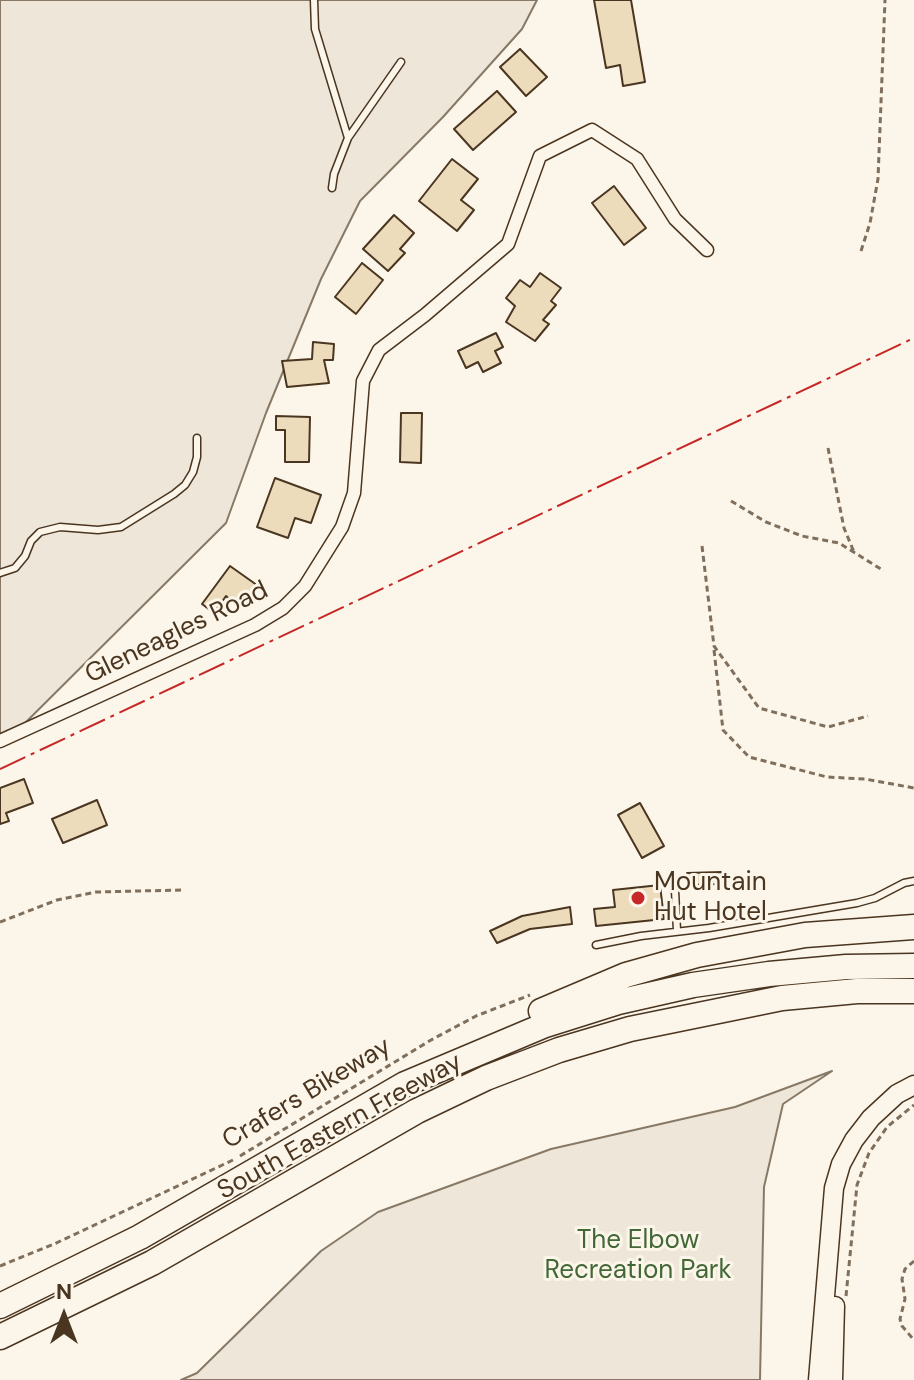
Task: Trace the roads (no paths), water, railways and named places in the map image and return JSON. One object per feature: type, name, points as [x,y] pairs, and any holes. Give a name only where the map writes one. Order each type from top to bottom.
[{"type":"highway","points":[[405,1084],[488,1031],[626,975],[697,955],[752,944],[805,935],[910,925]]},
{"type":"highway","name":"South Eastern Freeway","points":[[1,1306],[72,1273],[193,1208],[405,1084],[545,1025],[618,1002],[693,985],[846,967],[914,966]]},
{"type":"highway","name":"South Eastern Freeway","points":[[0,1337],[152,1263],[417,1111],[486,1078],[559,1050],[630,1029],[782,998],[857,991],[914,991]]},
{"type":"main road","points":[[818,1380],[834,1188],[841,1164],[871,1118],[897,1094],[914,1085]]},
{"type":"main road","points":[[833,1380],[842,1190],[849,1169],[872,1130],[901,1102],[914,1095]]},
{"type":"street","name":"Gleneagles Road","points":[[0,741],[255,625],[283,608],[305,586],[342,527],[354,493],[363,381],[379,350],[508,244],[540,156],[592,130],[637,159],[675,219],[707,250]]},
{"type":"lane","points":[[314,0],[315,29],[348,138]]},
{"type":"lane","points":[[332,188],[348,138],[401,62]]},
{"type":"lane","points":[[0,573],[15,568],[40,532],[60,527],[98,530],[121,527],[174,494],[185,485],[193,472],[197,438]]},
{"type":"lane","points":[[596,945],[857,903],[914,881]]},
{"type":"lane","points":[[675,890],[677,931]]},
{"type":"place","name":"Mountain Hut Hotel","points":[[638,898]]},
{"type":"park label","name":"The Elbow Recreation Park","points":[[638,1256]]}]
